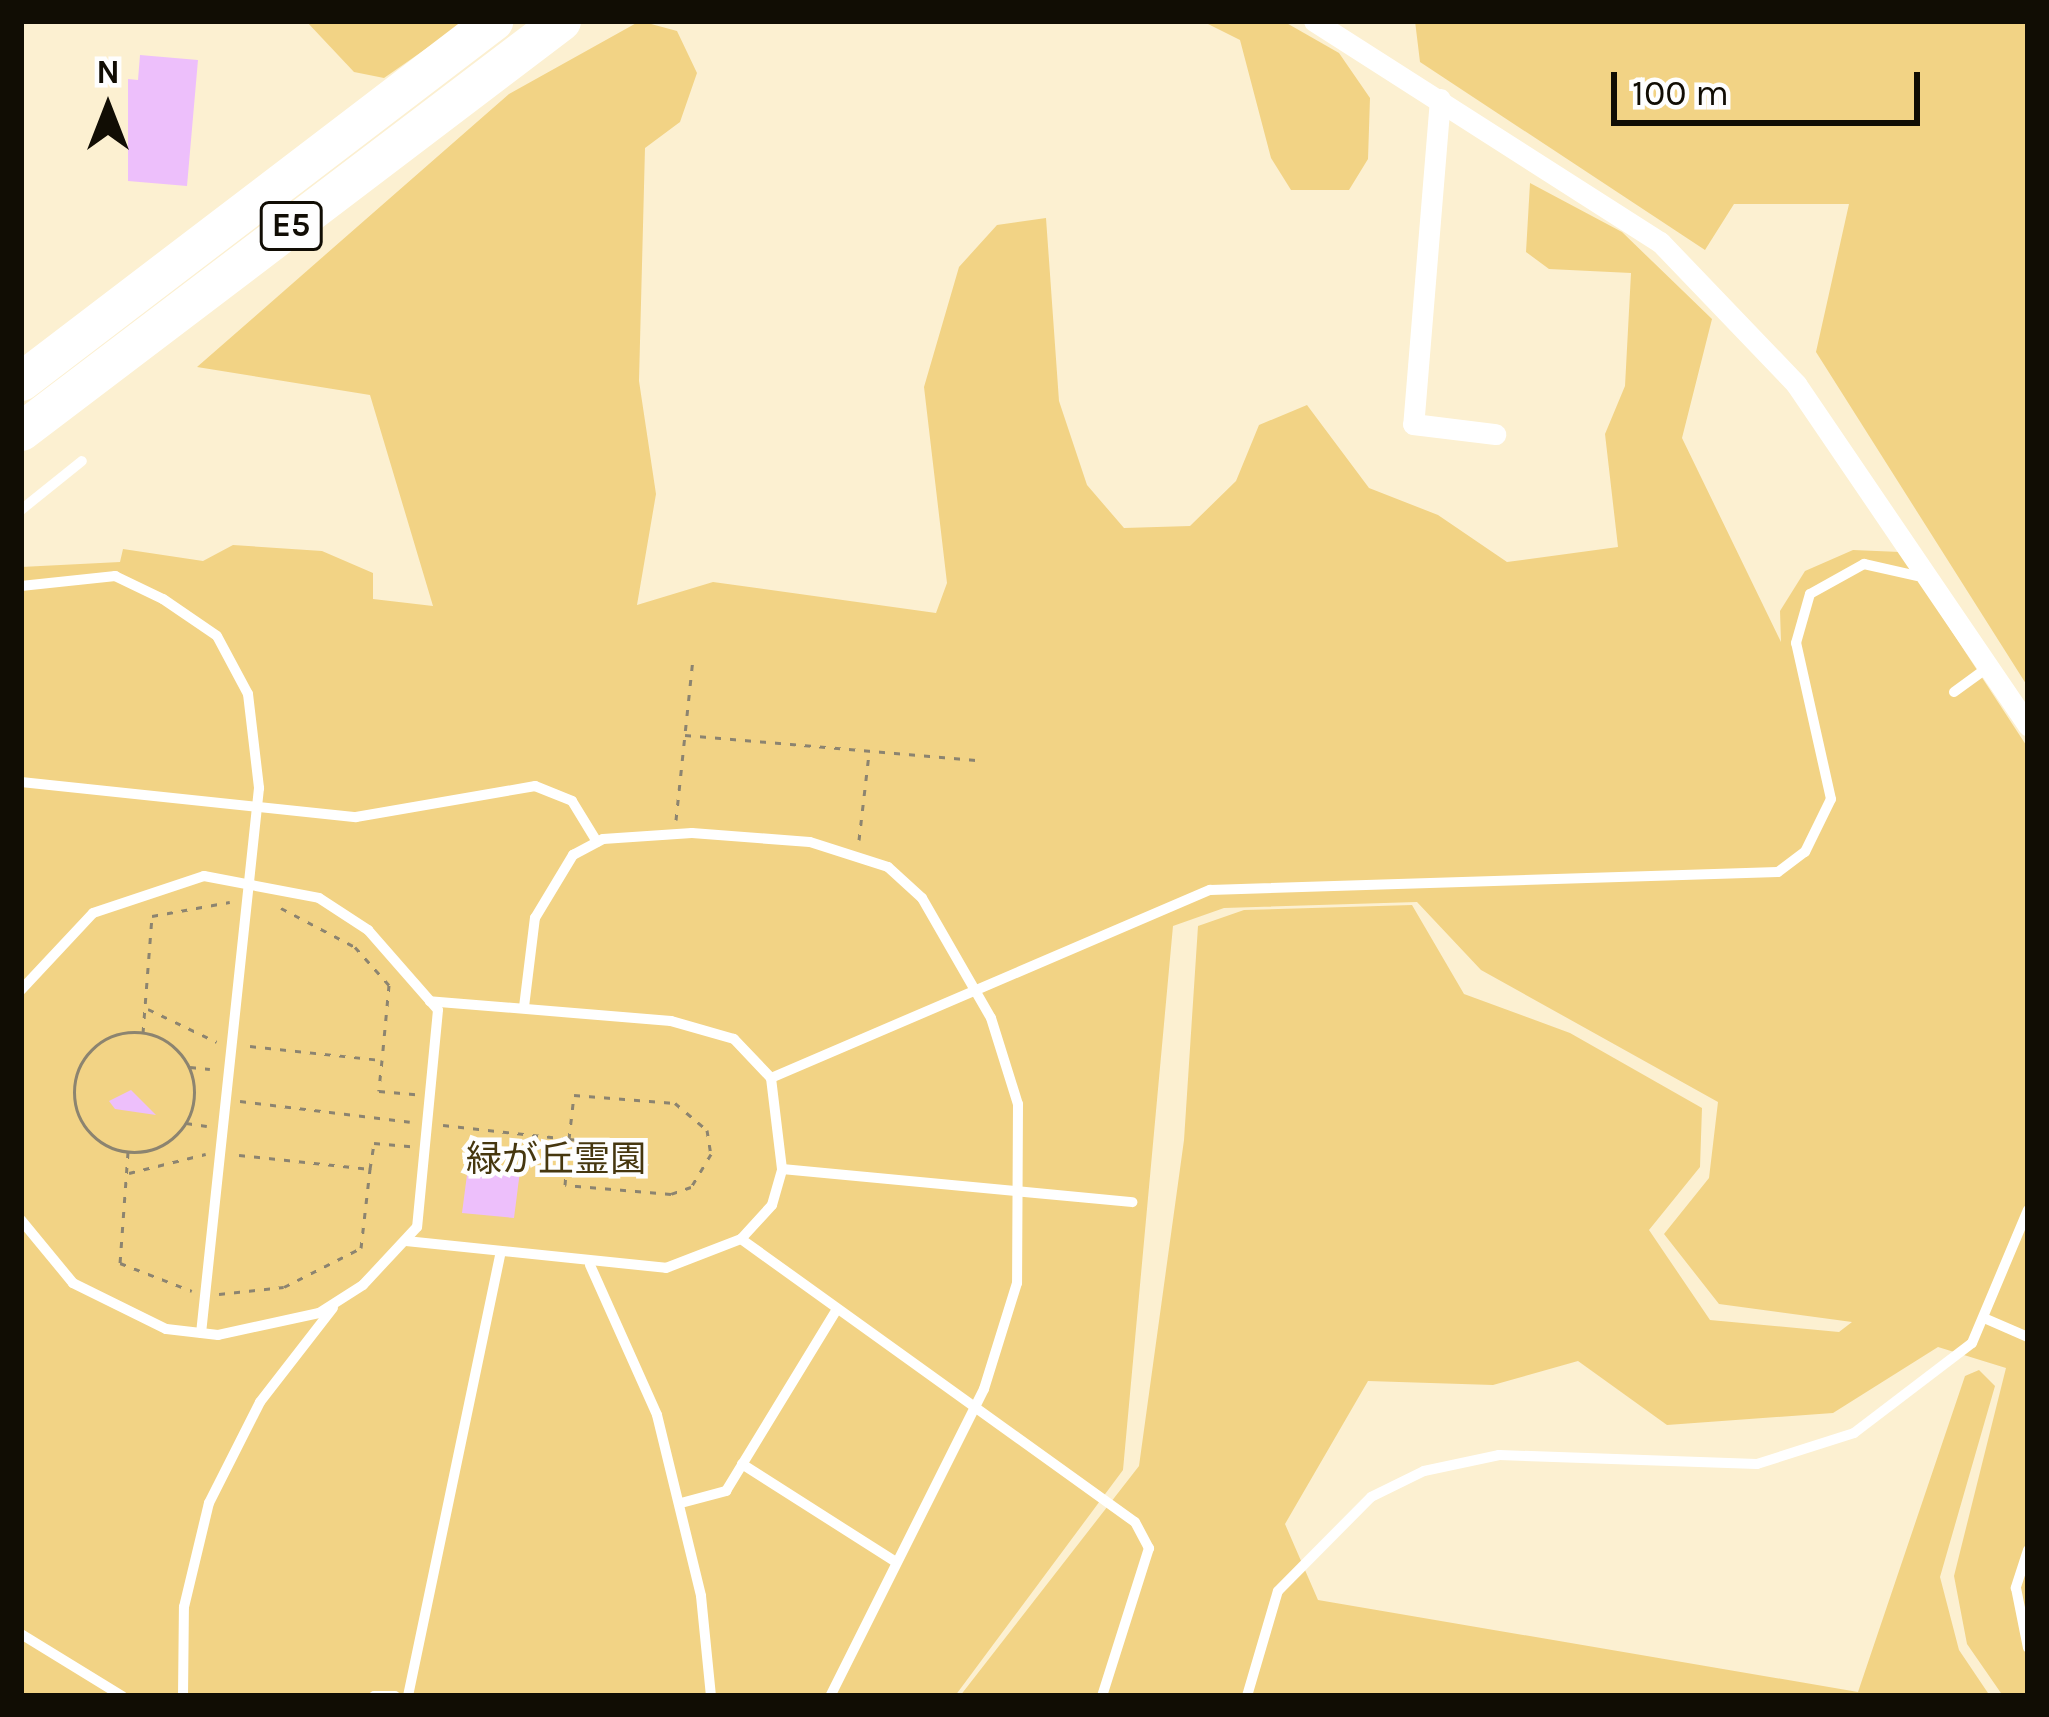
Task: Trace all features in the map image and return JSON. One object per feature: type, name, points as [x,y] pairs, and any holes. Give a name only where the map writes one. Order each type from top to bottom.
[{"type":"highway","name":"E5","points":[[21,381],[493,21]]},
{"type":"highway","name":"E5","points":[[21,430],[561,21]]},
{"type":"street","points":[[1314,21],[1607,198],[1691,272],[1796,384],[2028,726]]},
{"type":"street","points":[[1440,99],[1412,424],[1495,434]]},
{"type":"lane","points":[[21,510],[82,461]]},
{"type":"lane","points":[[771,1078],[1210,890],[1778,872],[1805,852],[1831,799],[1796,643],[1810,594],[1864,563],[1910,571],[1937,592]]},
{"type":"lane","points":[[21,586],[115,576],[217,636],[248,694],[257,807],[201,1333]]},
{"type":"lane","points":[[1954,692],[1987,668]]},
{"type":"lane","points":[[21,782],[375,816],[535,786],[572,802],[597,842]]},
{"type":"lane","points":[[524,1007],[535,918],[573,855],[597,842],[674,834],[858,854],[922,898],[976,987],[1018,1104],[1024,1192],[1017,1283],[973,1408],[830,1696]]},
{"type":"lane","points":[[21,990],[48,952],[110,904],[204,876],[251,879],[319,898],[368,930],[430,1001],[430,1096],[406,1240],[342,1298],[260,1402],[209,1503],[184,1607],[182,1696]]},
{"type":"lane","points":[[406,1240],[590,1265],[666,1268],[741,1239],[772,1205],[782,1169],[771,1078],[753,1052],[722,1036],[524,1007],[430,1001]]},
{"type":"lane","points":[[782,1169],[1132,1202]]},
{"type":"lane","points":[[1247,1696],[1278,1591],[1371,1497],[1424,1471],[1499,1455],[1711,1466],[1804,1454],[1935,1381],[1984,1318],[2028,1210]]},
{"type":"lane","points":[[21,1220],[73,1283],[117,1311],[201,1333],[269,1330],[342,1298]]},
{"type":"lane","points":[[741,1239],[1136,1522],[1149,1548],[1102,1696]]},
{"type":"lane","points":[[408,1696],[500,1255]]},
{"type":"lane","points":[[590,1265],[657,1415],[681,1503],[711,1696]]},
{"type":"lane","points":[[681,1503],[726,1490],[837,1309]]},
{"type":"lane","points":[[1984,1318],[2028,1337]]},
{"type":"lane","points":[[742,1464],[896,1562]]},
{"type":"lane","points":[[2028,1550],[2016,1588],[2028,1648]]},
{"type":"lane","points":[[21,1634],[122,1696]]},
{"type":"lane","points":[[374,1696],[395,1696]]},
{"type":"path","points":[[674,834],[693,659]]},
{"type":"path","points":[[685,735],[979,760]]},
{"type":"path","points":[[858,854],[869,751]]},
{"type":"path","points":[[143,1033],[152,916],[248,902],[335,934],[388,985],[379,1091],[430,1096]]},
{"type":"path","points":[[146,1008],[199,1040],[382,1060]]},
{"type":"path","points":[[188,1066],[184,1123],[167,1142],[128,1151],[91,1134],[76,1076],[99,1043],[143,1033],[188,1066],[230,1070]]},
{"type":"path","points":[[574,1095],[674,1102],[707,1130],[711,1154],[691,1187],[637,1195],[565,1185],[569,1139],[574,1095]]},
{"type":"path","points":[[227,1100],[630,1145]]},
{"type":"path","points":[[184,1123],[224,1128]]},
{"type":"path","points":[[128,1151],[119,1263],[166,1287],[254,1294],[361,1248],[374,1143],[424,1148]]},
{"type":"path","points":[[126,1173],[221,1153],[370,1169]]},
{"type":"green space","points":[[306,21],[466,21],[384,78],[354,72]]},
{"type":"green space","name":"緑が丘霊園","points":[[640,21],[677,31],[697,73],[680,122],[645,148],[639,381],[656,494],[637,605],[713,582],[936,613],[947,583],[924,387],[959,267],[997,225],[1046,218],[1059,401],[1087,485],[1124,528],[1190,526],[1236,481],[1259,425],[1307,405],[1369,488],[1438,515],[1507,562],[1618,547],[1605,434],[1625,386],[1631,273],[1549,269],[1526,252],[1530,183],[1622,232],[1712,319],[1682,438],[1781,642],[1780,611],[1805,571],[1853,550],[1900,552],[2028,748],[2028,1696],[2003,1696],[1967,1644],[1954,1576],[2006,1368],[1938,1347],[1833,1413],[1667,1425],[1578,1361],[1493,1385],[1368,1381],[1285,1524],[1318,1600],[1858,1692],[1965,1376],[1979,1370],[1995,1386],[1940,1577],[1959,1650],[1990,1696],[960,1696],[1139,1466],[1184,1140],[1198,926],[1244,910],[1412,905],[1464,994],[1570,1033],[1702,1108],[1700,1167],[1649,1230],[1710,1320],[1839,1332],[1852,1322],[1719,1304],[1664,1234],[1709,1178],[1718,1102],[1481,970],[1417,902],[1224,908],[1173,926],[1123,1470],[955,1696],[21,1696],[21,567],[120,562],[123,549],[203,561],[233,545],[322,551],[373,573],[373,599],[433,606],[370,395],[197,367],[509,94]]},
{"type":"green space","points":[[1202,21],[1283,21],[1339,53],[1370,98],[1368,159],[1349,190],[1291,190],[1271,158],[1240,40]]},
{"type":"green space","points":[[1415,21],[2028,21],[2028,687],[1816,352],[1849,204],[1734,204],[1705,250],[1420,62]]},
{"type":"building","points":[[140,55],[198,60],[187,186],[128,181],[128,79],[138,80]]},
{"type":"building","points":[[131,1090],[156,1115],[115,1109],[109,1101]]},
{"type":"building","points":[[468,1167],[520,1171],[514,1218],[462,1213]]}]
